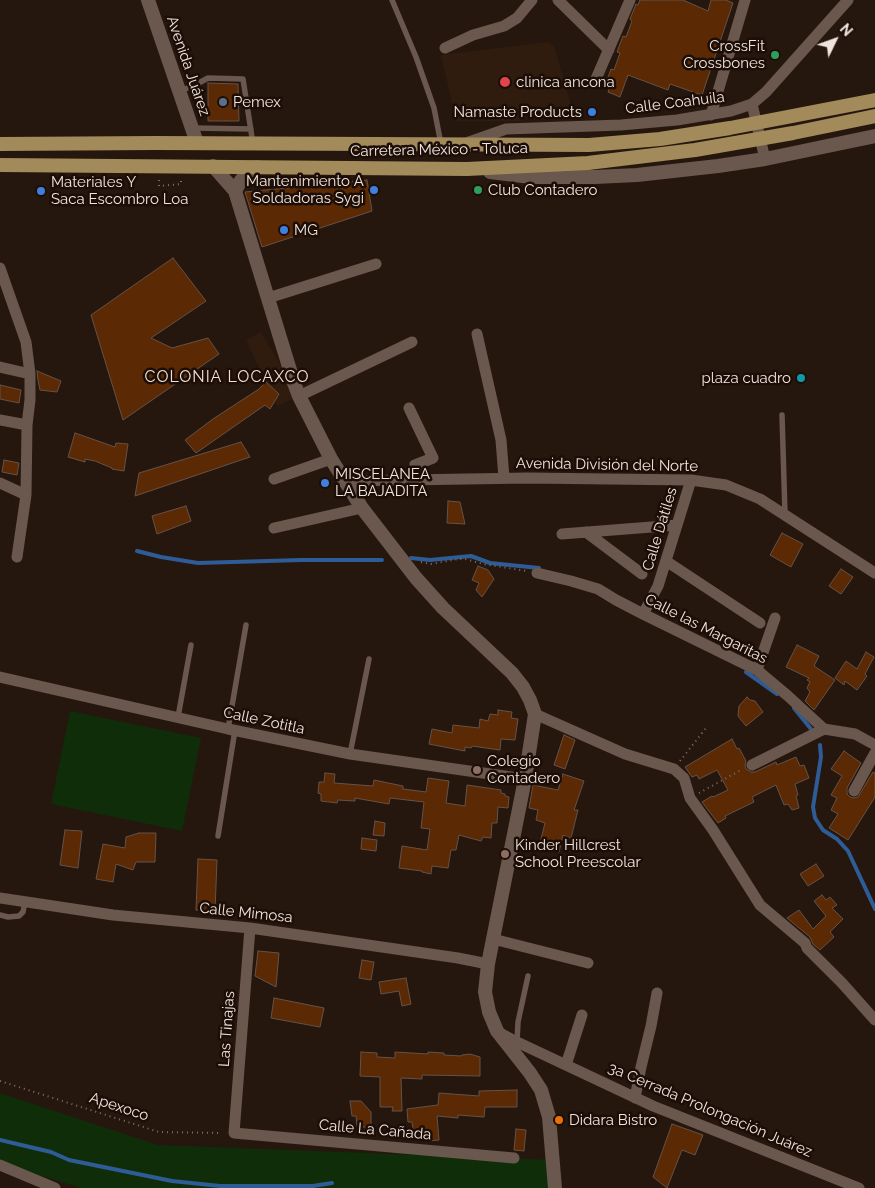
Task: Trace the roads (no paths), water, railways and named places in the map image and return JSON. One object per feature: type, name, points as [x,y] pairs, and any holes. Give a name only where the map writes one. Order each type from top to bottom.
[{"type":"main road","name":"Carretera México - Toluca","points":[[0,144],[589,145],[660,139],[730,128],[875,100]]},
{"type":"main road","name":"Carretera México - Toluca","points":[[0,165],[467,169],[588,164],[696,150],[875,116]]},
{"type":"street","name":"Avenida Juárez","points":[[148,0],[198,143]]},
{"type":"street","points":[[446,48],[473,35],[504,26],[517,18],[532,0]]},
{"type":"street","points":[[558,0],[609,50]]},
{"type":"street","points":[[596,80],[630,0]]},
{"type":"street","points":[[710,115],[745,0]]},
{"type":"street","name":"Calle Coahuila","points":[[462,145],[506,129],[621,125],[677,120],[753,108],[848,0]]},
{"type":"street","points":[[753,108],[765,155]]},
{"type":"street","points":[[467,169],[531,177],[594,177],[673,171],[718,166],[765,155],[875,136]]},
{"type":"street","points":[[213,166],[235,191],[294,383],[303,394],[331,459],[362,508],[416,578],[444,608],[512,673],[523,687],[535,714],[525,779],[488,964],[485,992],[489,1012],[497,1031],[541,1090],[549,1117],[555,1188]]},
{"type":"street","points":[[235,191],[246,174],[257,167]]},
{"type":"street","points":[[268,298],[376,264]]},
{"type":"street","points":[[0,271],[26,342],[30,374],[26,495],[17,557]]},
{"type":"street","points":[[477,334],[501,440],[504,478]]},
{"type":"street","points":[[303,394],[412,342]]},
{"type":"street","points":[[0,367],[30,374]]},
{"type":"street","points":[[409,408],[433,458],[416,465],[419,480]]},
{"type":"street","points":[[0,420],[27,424]]},
{"type":"street","points":[[274,479],[331,459]]},
{"type":"street","name":"Avenida División del Norte","points":[[344,481],[504,478],[691,480],[726,485],[760,499],[875,572]]},
{"type":"street","name":"Calle Dátiles","points":[[643,614],[658,586],[691,480]]},
{"type":"street","points":[[0,483],[26,495]]},
{"type":"street","points":[[274,528],[362,508]]},
{"type":"street","points":[[562,534],[677,525]]},
{"type":"street","points":[[586,532],[642,574]]},
{"type":"street","points":[[666,561],[760,623]]},
{"type":"street","name":"Calle las Margaritas","points":[[537,573],[598,589],[643,614],[757,670],[824,729]]},
{"type":"street","points":[[757,670],[776,618]]},
{"type":"street","name":"Calle Zotitla","points":[[0,677],[350,754],[525,779]]},
{"type":"street","points":[[535,714],[625,754],[674,769],[684,778],[690,798],[713,830],[760,906],[805,943],[807,948],[875,1020]]},
{"type":"street","points":[[752,765],[824,729],[856,734],[875,744]]},
{"type":"street","points":[[854,791],[875,753]]},
{"type":"street","name":"Calle Mimosa","points":[[0,898],[113,916],[250,928],[488,964]]},
{"type":"street","name":"Las Tinajas","points":[[234,1133],[250,928]]},
{"type":"street","points":[[493,939],[588,963]]},
{"type":"street","points":[[635,1098],[657,993]]},
{"type":"street","points":[[566,1065],[582,1015]]},
{"type":"street","name":"3a Cerrada Prolongación Juárez","points":[[497,1031],[653,1106],[859,1188]]},
{"type":"street","name":"Calle La Cañada","points":[[234,1133],[514,1158]]},
{"type":"street","points":[[0,1165],[56,1188]]},
{"type":"lane","points":[[392,0],[416,57],[434,108],[441,145]]},
{"type":"lane","points":[[180,91],[208,78],[243,79],[253,144]]},
{"type":"lane","points":[[192,128],[251,129]]},
{"type":"lane","points":[[782,415],[785,514]]},
{"type":"lane","points":[[218,836],[246,624]]},
{"type":"lane","points":[[178,717],[191,646]]},
{"type":"lane","points":[[350,754],[369,659]]},
{"type":"lane","points":[[0,915],[8,917],[19,916],[23,912],[25,902]]},
{"type":"lane","points":[[517,1042],[518,1022],[528,976]]},
{"type":"waterway","points":[[137,551],[198,563],[382,560]]},
{"type":"waterway","points":[[411,558],[430,560],[471,556],[490,563],[539,568]]},
{"type":"waterway","points":[[746,672],[777,694]]},
{"type":"waterway","points":[[794,708],[811,729]]},
{"type":"waterway","points":[[820,745],[821,757],[813,807],[815,818],[823,830],[837,839],[848,851],[875,909]]},
{"type":"waterway","points":[[0,1140],[51,1152],[69,1160],[172,1181],[220,1186],[313,1186],[332,1183]]},
{"type":"place","name":"CrossFit Crossbones","points":[[775,55]]},
{"type":"place","name":"clinica ancona","points":[[505,82]]},
{"type":"place","name":"Pemex","points":[[223,102]]},
{"type":"place","name":"Namaste Products","points":[[592,112]]},
{"type":"place","name":"Mantenimiento A Soldadoras Sygi","points":[[374,190]]},
{"type":"place","name":"Club Contadero","points":[[478,190]]},
{"type":"place","name":"Materiales Y Saca Escombro Loa","points":[[41,191]]},
{"type":"place","name":"MG","points":[[284,230]]},
{"type":"place","name":"plaza cuadro","points":[[801,378]]},
{"type":"place","name":"MISCELANEA LA BAJADITA","points":[[325,483]]},
{"type":"place","name":"Colegio Contadero","points":[[477,770]]},
{"type":"place","name":"Kinder Hillcrest School Preescolar","points":[[505,854]]},
{"type":"place","name":"Didara Bistro","points":[[559,1120]]},
{"type":"district","name":"COLONIA LOCAXCO","points":[[227,377]]}]
